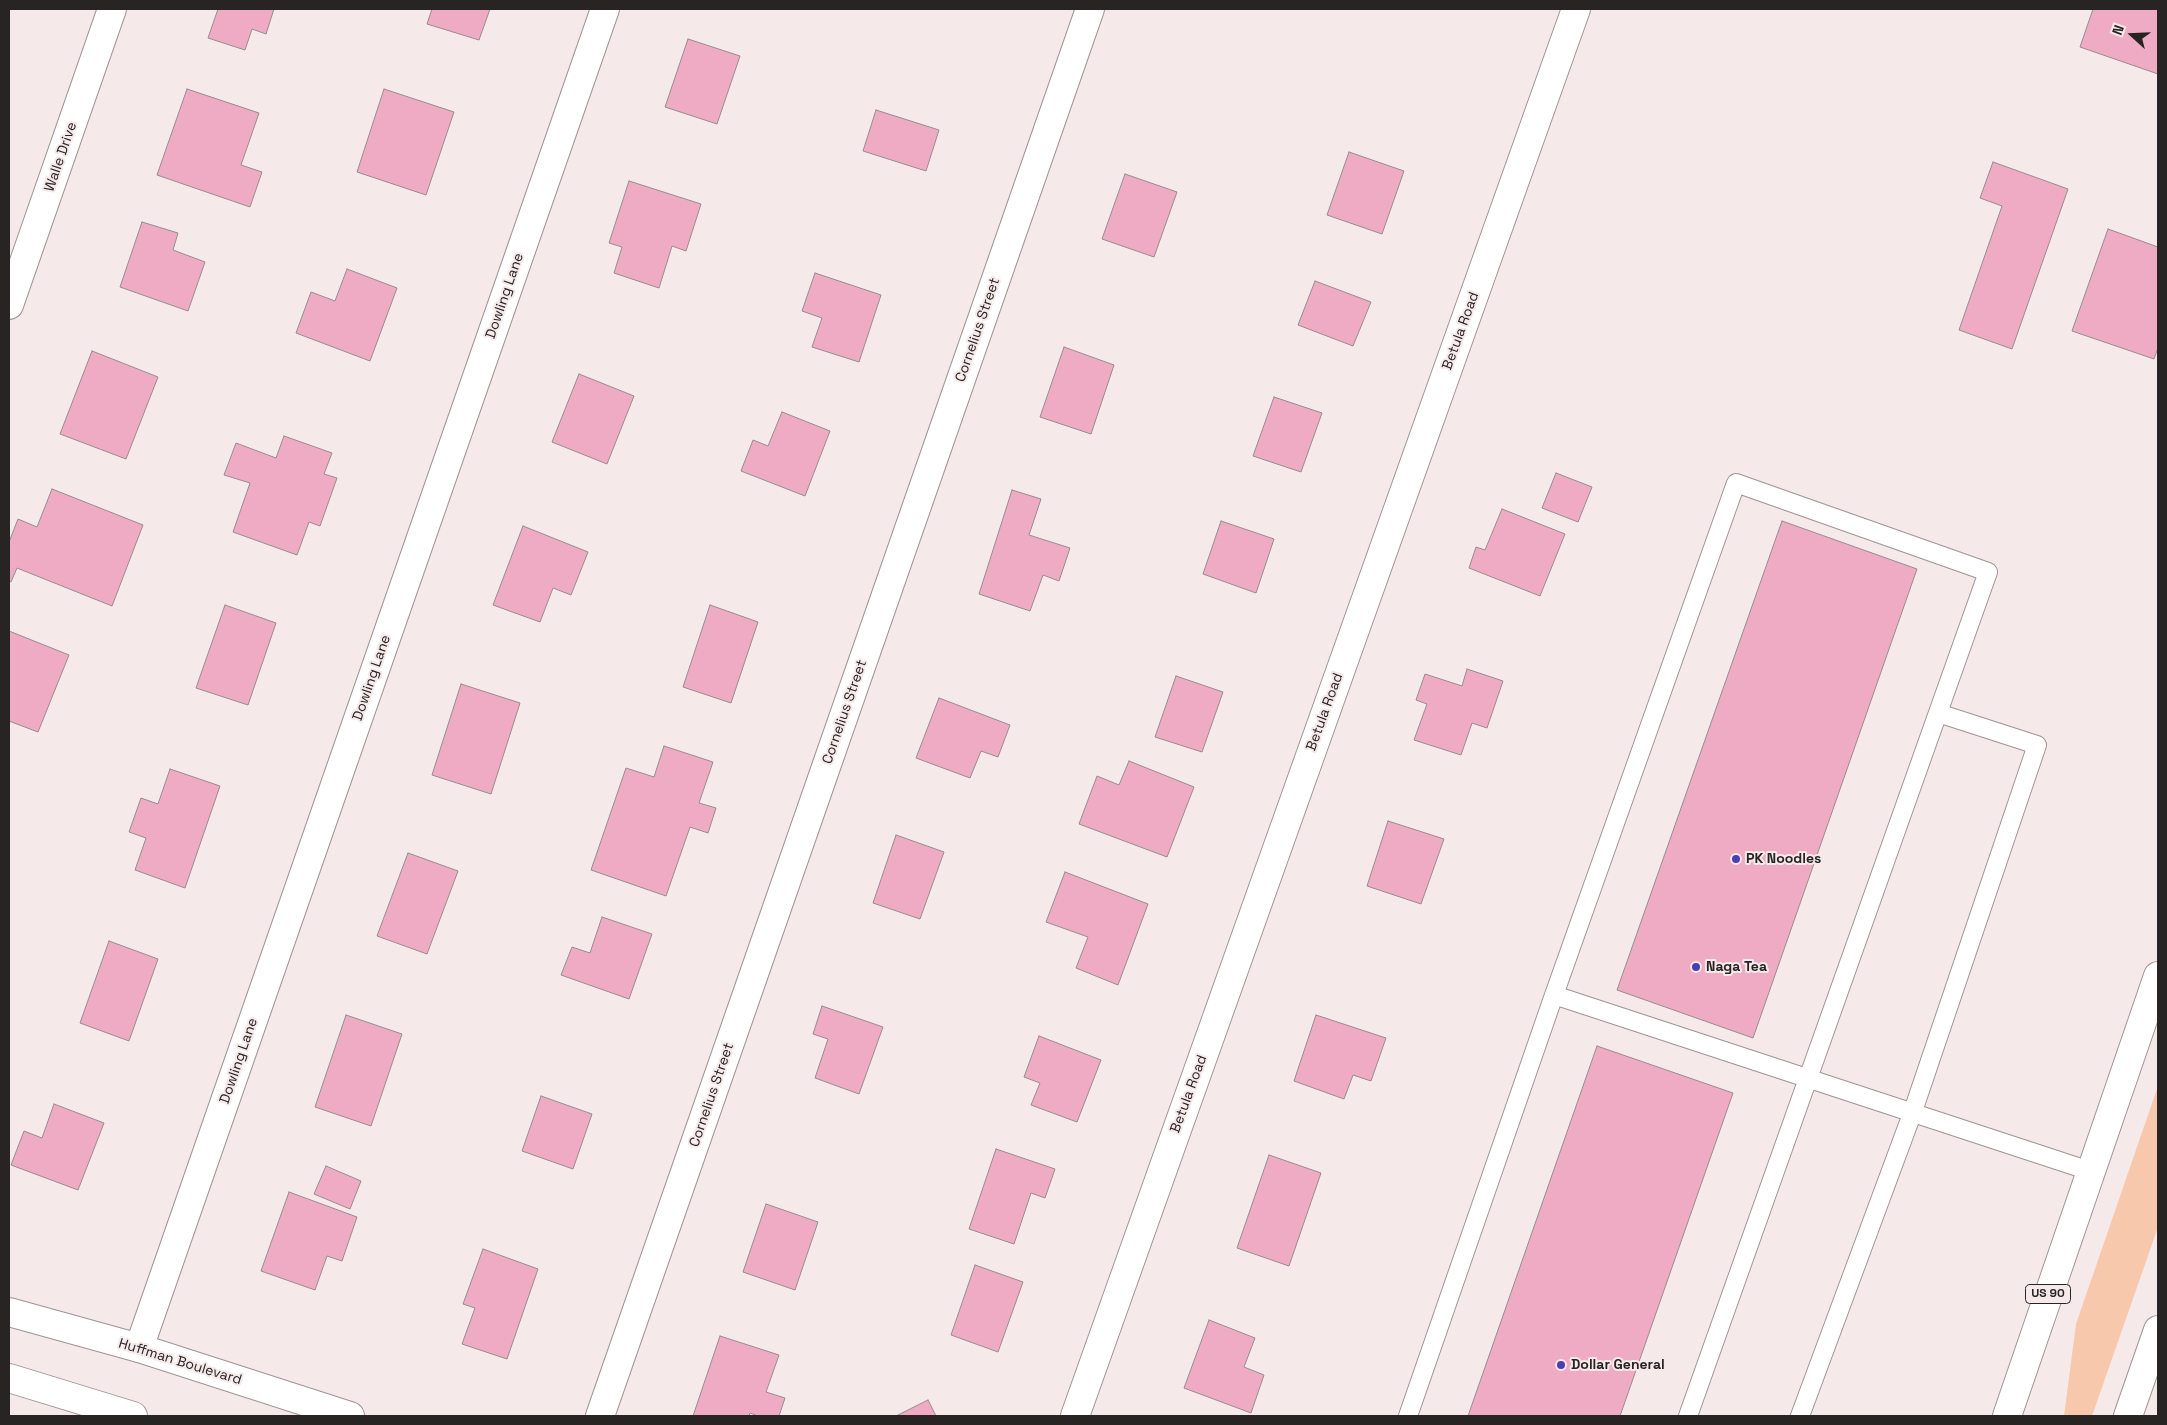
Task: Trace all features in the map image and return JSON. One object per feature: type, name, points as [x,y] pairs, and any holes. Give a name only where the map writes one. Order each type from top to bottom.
[{"type":"main road","name":"Walle Drive","points":[[9,305],[112,9]]},
{"type":"main road","name":"Dowling Lane","points":[[139,1348],[605,9]]},
{"type":"main road","name":"Cornelius Street","points":[[600,1416],[1090,9]]},
{"type":"main road","name":"Betula Road","points":[[1075,1416],[1576,9]]},
{"type":"main road","name":"US 90","points":[[2006,1416],[2158,976]]},
{"type":"main road","name":"Huffman Boulevard","points":[[9,1312],[139,1348],[350,1416]]},
{"type":"main road","points":[[2128,1416],[2158,1330]]},
{"type":"main road","points":[[9,1378],[133,1416]]},
{"type":"lane","points":[[1408,1416],[1554,994],[1736,483],[1988,572],[1688,1416]]},
{"type":"lane","points":[[1800,1416],[1912,1114],[2036,745],[1938,713]]},
{"type":"lane","points":[[1554,994],[2090,1172]]},
{"type":"shaded area","points":[[2158,1086],[2158,1227],[2092,1416],[2064,1416],[2076,1324]]},
{"type":"building","points":[[218,9],[274,9],[266,34],[252,29],[245,50],[208,38]]},
{"type":"building","points":[[432,9],[490,9],[479,40],[427,24]]},
{"type":"building","points":[[2093,9],[2158,9],[2158,74],[2080,47]]},
{"type":"building","points":[[688,39],[740,56],[717,124],[665,107]]},
{"type":"building","points":[[187,89],[259,113],[241,165],[262,172],[250,207],[157,175]]},
{"type":"building","points":[[384,89],[454,112],[426,195],[357,172]]},
{"type":"building","points":[[876,110],[939,130],[926,171],[863,151]]},
{"type":"building","points":[[1349,152],[1404,171],[1382,234],[1327,215]]},
{"type":"building","points":[[1993,162],[2068,189],[2012,349],[1959,330],[2002,206],[1980,198]]},
{"type":"building","points":[[1125,174],[1177,192],[1154,257],[1102,239]]},
{"type":"building","points":[[629,181],[701,204],[686,251],[672,246],[659,288],[614,273],[622,247],[609,243]]},
{"type":"building","points":[[142,222],[178,233],[173,250],[205,262],[188,311],[120,287]]},
{"type":"building","points":[[2108,229],[2158,247],[2158,348],[2154,359],[2072,331]]},
{"type":"building","points":[[347,269],[397,288],[370,361],[296,333],[311,292],[335,301]]},
{"type":"building","points":[[815,273],[881,295],[859,362],[812,347],[822,318],[802,311]]},
{"type":"building","points":[[1315,281],[1371,302],[1353,346],[1298,325]]},
{"type":"building","points":[[1064,347],[1114,365],[1091,434],[1040,417]]},
{"type":"building","points":[[92,351],[158,377],[126,459],[60,434]]},
{"type":"building","points":[[579,374],[634,396],[607,464],[552,442]]},
{"type":"building","points":[[1274,397],[1322,413],[1301,472],[1253,456]]},
{"type":"building","points":[[782,412],[830,431],[805,496],[741,471],[753,440],[768,446]]},
{"type":"building","points":[[284,436],[332,453],[324,474],[337,478],[320,526],[309,522],[297,555],[233,532],[250,483],[224,475],[236,443],[276,458]]},
{"type":"building","points":[[1556,473],[1592,487],[1578,522],[1542,508]]},
{"type":"building","points":[[52,489],[143,525],[112,606],[17,568],[11,582],[9,581],[9,542],[18,519],[37,527]]},
{"type":"building","points":[[1012,490],[1041,499],[1029,535],[1070,548],[1059,581],[1043,575],[1030,611],[979,594]]},
{"type":"building","points":[[1502,509],[1565,534],[1540,596],[1469,568],[1476,547],[1485,550]]},
{"type":"building","points":[[1221,521],[1274,539],[1256,593],[1203,574]]},
{"type":"building","points":[[1782,521],[1917,569],[1753,1038],[1617,990]]},
{"type":"building","points":[[523,526],[588,552],[571,595],[553,588],[540,622],[493,605]]},
{"type":"building","points":[[225,605],[276,623],[248,705],[196,688]]},
{"type":"building","points":[[710,605],[758,622],[731,703],[683,687]]},
{"type":"building","points":[[9,631],[69,655],[38,732],[9,721]]},
{"type":"building","points":[[1467,669],[1503,681],[1487,728],[1472,723],[1461,755],[1414,740],[1427,704],[1416,700],[1425,674],[1462,686]]},
{"type":"building","points":[[1176,676],[1223,692],[1202,752],[1155,737]]},
{"type":"building","points":[[461,684],[520,703],[491,794],[432,775]]},
{"type":"building","points":[[939,698],[1010,725],[998,757],[981,751],[970,778],[916,758]]},
{"type":"building","points":[[664,746],[713,762],[699,803],[716,808],[708,833],[690,827],[666,896],[591,870],[626,768],[654,777]]},
{"type":"building","points":[[1129,761],[1194,787],[1167,857],[1079,824],[1097,776],[1119,785]]},
{"type":"building","points":[[170,769],[220,786],[185,888],[135,870],[146,838],[129,832],[141,798],[158,804]]},
{"type":"building","points":[[1388,821],[1444,839],[1421,904],[1367,886]]},
{"type":"building","points":[[896,835],[944,852],[920,919],[873,903]]},
{"type":"building","points":[[408,853],[458,871],[427,954],[377,936]]},
{"type":"building","points":[[1065,872],[1148,904],[1118,985],[1076,968],[1088,937],[1046,922]]},
{"type":"building","points":[[602,917],[652,934],[629,999],[561,975],[572,947],[590,953]]},
{"type":"building","points":[[109,941],[158,959],[129,1041],[80,1023]]},
{"type":"building","points":[[822,1006],[883,1027],[859,1094],[815,1078],[828,1039],[813,1034]]},
{"type":"building","points":[[346,1015],[402,1034],[371,1126],[315,1107]]},
{"type":"building","points":[[1316,1015],[1386,1038],[1371,1081],[1353,1075],[1344,1099],[1294,1081]]},
{"type":"building","points":[[1039,1036],[1101,1060],[1077,1122],[1031,1105],[1040,1083],[1024,1077]]},
{"type":"building","points":[[1597,1046],[1733,1093],[1620,1416],[1468,1416]]},
{"type":"building","points":[[541,1096],[592,1114],[573,1169],[522,1151]]},
{"type":"building","points":[[54,1104],[104,1123],[78,1190],[11,1165],[24,1131],[42,1138]]},
{"type":"building","points":[[996,1149],[1055,1169],[1045,1198],[1031,1193],[1014,1244],[969,1229]]},
{"type":"building","points":[[1269,1155],[1321,1173],[1289,1266],[1237,1248]]},
{"type":"building","points":[[326,1166],[361,1181],[350,1209],[314,1194]]},
{"type":"building","points":[[289,1192],[357,1217],[342,1261],[327,1256],[315,1290],[261,1271]]},
{"type":"building","points":[[766,1204],[818,1222],[795,1290],[743,1272]]},
{"type":"building","points":[[483,1249],[538,1269],[507,1359],[462,1344],[475,1308],[463,1304]]},
{"type":"building","points":[[975,1265],[1023,1282],[998,1352],[951,1335]]},
{"type":"building","points":[[1209,1320],[1255,1338],[1244,1367],[1264,1375],[1251,1413],[1184,1388]]},
{"type":"building","points":[[720,1336],[779,1355],[766,1392],[785,1398],[779,1416],[758,1416],[750,1413],[749,1416],[693,1416]]},
{"type":"building","points":[[928,1400],[936,1416],[896,1416]]},
{"type":"place","name":"PK Noodles","points":[[1736,859]]},
{"type":"place","name":"Naga Tea","points":[[1696,967]]},
{"type":"place","name":"Dollar General","points":[[1561,1365]]}]
